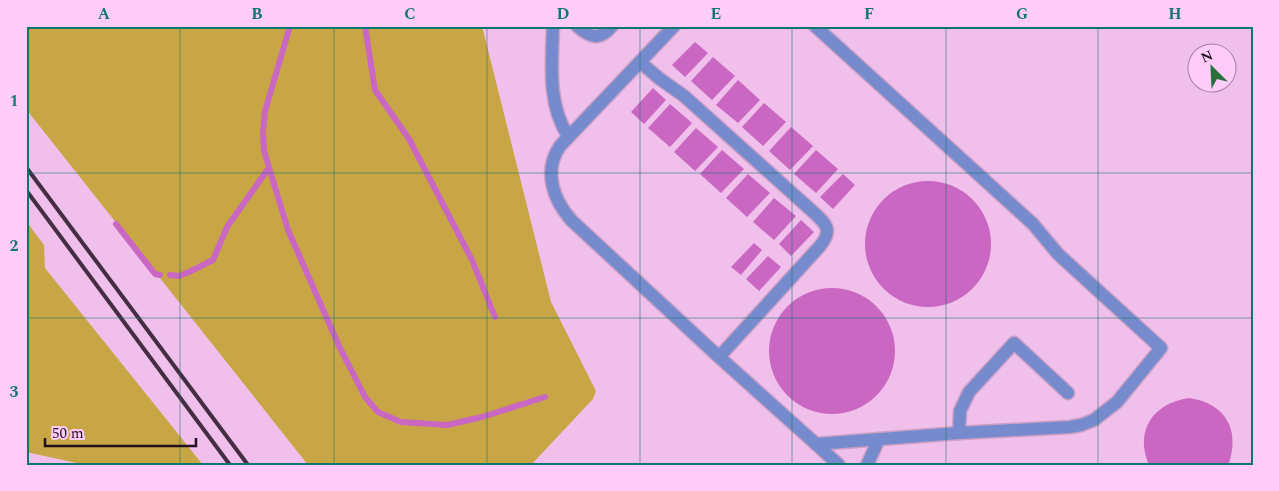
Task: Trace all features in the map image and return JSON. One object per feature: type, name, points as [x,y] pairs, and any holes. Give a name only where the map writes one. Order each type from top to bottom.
[{"type":"lane","points":[[553,26],[553,96],[559,119],[568,136]]},
{"type":"lane","points":[[578,26],[590,36],[596,37],[612,26]]},
{"type":"lane","points":[[674,26],[568,136],[554,154],[551,166],[554,193],[564,212],[581,230],[839,465]]},
{"type":"lane","points":[[815,26],[1033,224],[1058,254],[1161,348],[1117,402],[1094,420],[1070,428],[960,433],[816,444]]},
{"type":"lane","points":[[640,62],[684,96],[768,171],[817,216],[828,231],[824,242],[719,357]]},
{"type":"lane","points":[[960,433],[960,411],[969,392],[1014,343],[1068,393]]},
{"type":"lane","points":[[867,465],[879,439]]},
{"type":"shaded area","points":[[26,26],[482,26],[551,302],[596,391],[593,399],[531,465],[308,465],[26,109]]},
{"type":"shaded area","points":[[695,42],[708,53],[685,77],[672,65]]},
{"type":"shaded area","points":[[713,57],[735,76],[712,100],[691,81]]},
{"type":"shaded area","points":[[738,80],[760,100],[738,123],[716,105]]},
{"type":"shaded area","points":[[653,88],[666,100],[644,124],[631,112]]},
{"type":"shaded area","points":[[764,103],[786,122],[763,146],[742,127]]},
{"type":"shaded area","points":[[670,104],[692,123],[670,147],[648,128]]},
{"type":"shaded area","points":[[791,127],[813,146],[790,170],[769,151]]},
{"type":"shaded area","points":[[696,128],[718,147],[695,171],[674,152]]},
{"type":"shaded area","points":[[722,150],[744,169],[721,193],[700,174]]},
{"type":"shaded area","points":[[816,150],[838,169],[816,193],[794,174]]},
{"type":"shaded area","points":[[748,174],[770,193],[747,217],[726,198]]},
{"type":"shaded area","points":[[843,174],[855,185],[833,209],[820,197]]},
{"type":"shaded area","points":[[928,181],[952,186],[973,199],[986,220],[991,244],[986,268],[973,289],[952,302],[928,307],[904,302],[883,289],[870,268],[865,244],[870,220],[883,199],[904,186]]},
{"type":"shaded area","points":[[774,198],[796,216],[774,240],[753,222]]},
{"type":"shaded area","points":[[801,220],[814,232],[791,256],[779,244]]},
{"type":"shaded area","points":[[26,221],[44,245],[45,268],[203,465],[86,465],[26,452]]},
{"type":"shaded area","points":[[754,243],[762,250],[741,275],[731,267]]},
{"type":"shaded area","points":[[768,256],[781,267],[759,291],[746,279]]},
{"type":"shaded area","points":[[832,288],[856,293],[877,306],[890,327],[895,351],[890,375],[877,396],[856,409],[832,414],[808,409],[787,396],[774,375],[769,351],[774,327],[787,306],[808,293]]},
{"type":"shaded area","points":[[1189,398],[1212,405],[1227,420],[1231,429],[1232,439],[1232,451],[1228,465],[1149,465],[1144,441],[1150,421],[1165,406]]},
{"type":"waterway","points":[[290,26],[265,111],[264,151],[288,230],[339,346],[365,397],[378,412],[401,422],[447,425],[482,417],[545,397]]},
{"type":"waterway","points":[[365,26],[375,90],[409,139],[472,260],[495,317]]},
{"type":"waterway","points":[[170,275],[179,276],[213,260],[227,227],[268,169]]},
{"type":"waterway","points":[[116,224],[155,274],[160,275]]},
{"type":"railway","points":[[26,167],[248,465]]},
{"type":"railway","points":[[26,190],[230,465]]}]
